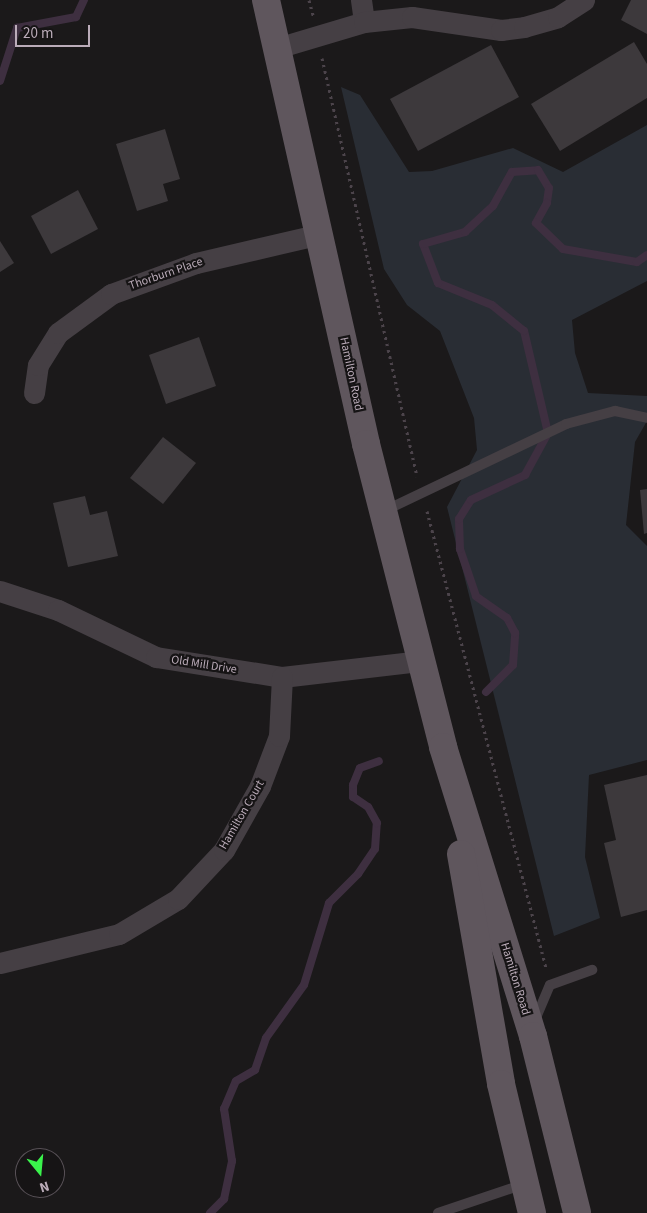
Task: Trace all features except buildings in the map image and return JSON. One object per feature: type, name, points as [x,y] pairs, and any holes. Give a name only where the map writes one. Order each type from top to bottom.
[{"type":"main road","name":"Hamilton Road","points":[[266,0],[383,511],[443,747],[533,1036],[577,1213]]},
{"type":"main road","name":"Hamilton Road","points":[[443,747],[501,1084],[532,1213]]},
{"type":"street","points":[[360,0],[364,22]]},
{"type":"street","points":[[277,48],[364,22],[412,17],[501,30],[558,17],[584,0]]},
{"type":"street","name":"Thorburn Place","points":[[34,393],[38,366],[58,333],[111,294],[196,263],[321,234]]},
{"type":"street","name":"Old Mill Drive","points":[[0,591],[58,610],[156,657],[282,677],[421,661]]},
{"type":"street","name":"Hamilton Court","points":[[0,963],[119,934],[178,899],[224,850],[260,786],[279,736],[282,677]]},
{"type":"lane","points":[[383,511],[566,424],[615,411],[647,418]]},
{"type":"lane","points":[[533,1036],[537,1011],[550,985],[592,970]]},
{"type":"lane","points":[[438,1213],[525,1184]]},
{"type":"path","points":[[309,0],[422,493],[550,985]]},
{"type":"shaded area","points":[[341,87],[360,95],[409,172],[432,171],[513,148],[563,172],[647,125],[647,281],[572,320],[575,353],[588,393],[647,396],[647,421],[635,442],[626,525],[647,546],[647,760],[589,775],[585,857],[600,918],[554,936],[447,507],[477,450],[474,418],[440,331],[407,305],[384,269]]},
{"type":"waterway","points":[[0,81],[17,28],[76,17],[84,0]]},
{"type":"waterway","points":[[486,692],[513,665],[515,633],[507,618],[476,596],[460,549],[459,519],[471,500],[525,475],[548,433],[524,331],[492,305],[438,283],[423,244],[465,232],[493,206],[512,172],[538,170],[549,188],[547,203],[536,223],[563,249],[637,262],[647,255]]},
{"type":"waterway","points":[[210,1213],[224,1199],[232,1161],[224,1109],[236,1081],[255,1070],[266,1038],[304,985],[329,903],[358,874],[375,849],[377,823],[368,807],[353,797],[353,785],[360,768],[379,761]]}]
